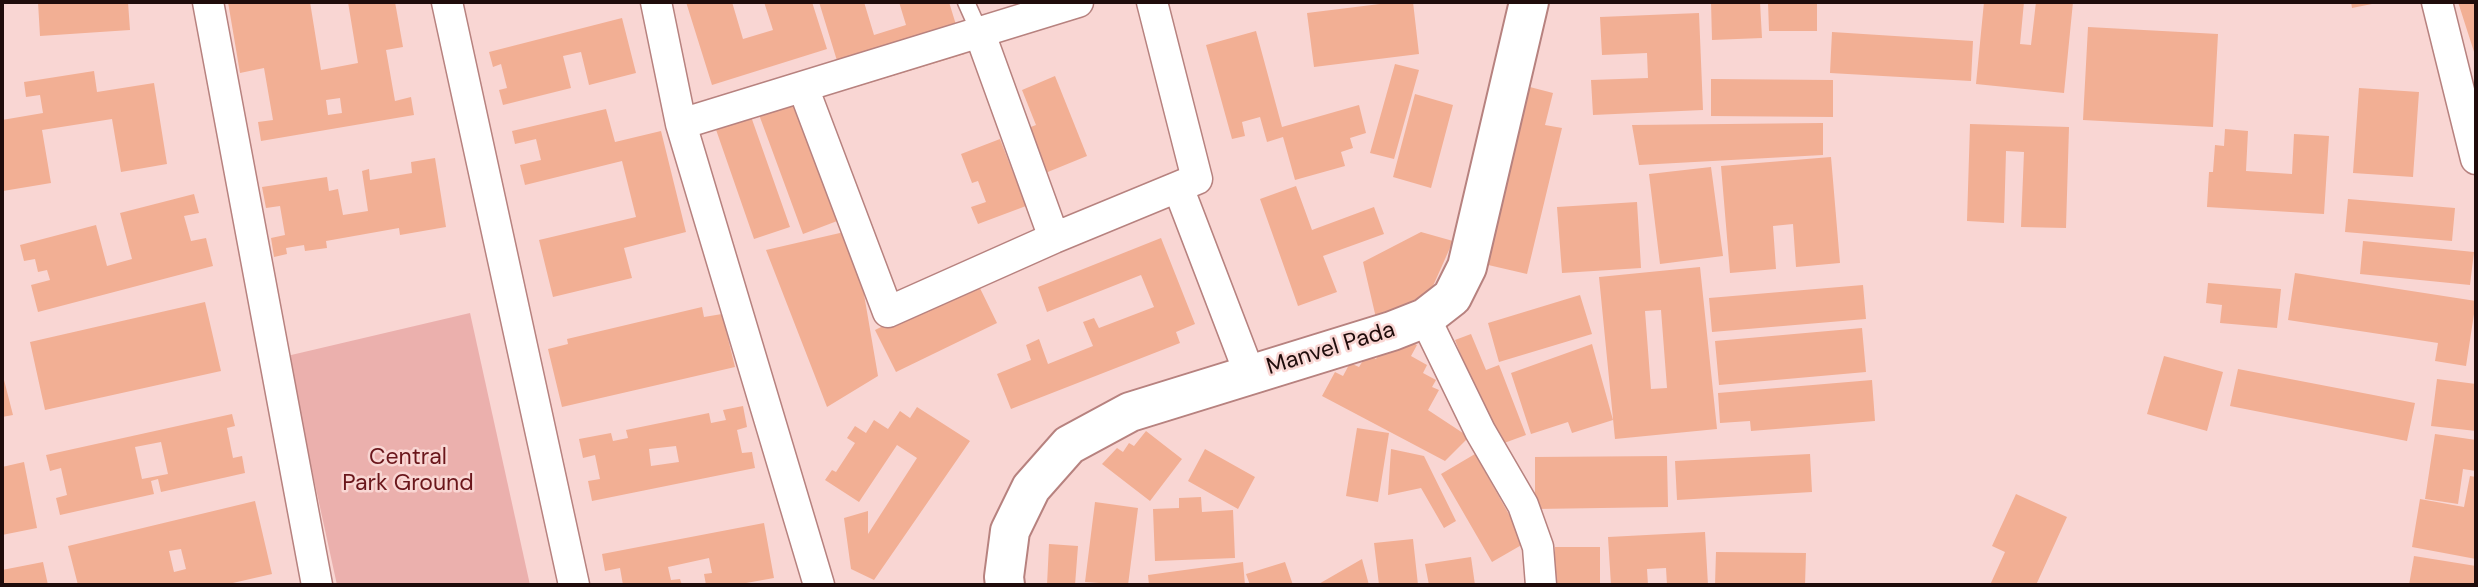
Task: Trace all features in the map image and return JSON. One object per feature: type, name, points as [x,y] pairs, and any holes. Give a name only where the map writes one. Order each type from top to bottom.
[{"type":"main road","name":"Manvel Pada","points":[[1005,585],[1010,531],[1015,520],[1031,488],[1069,445],[1130,412],[1392,331],[1424,318],[1452,298],[1466,267],[1529,2]]},
{"type":"street","points":[[208,2],[317,585]]},
{"type":"street","points":[[447,2],[574,585]]},
{"type":"street","points":[[656,2],[681,124],[819,585]]},
{"type":"street","points":[[681,124],[1078,2]]},
{"type":"street","points":[[803,87],[888,312],[1054,238],[1197,179],[1152,2]]},
{"type":"street","points":[[2437,2],[2476,159]]},
{"type":"street","points":[[979,31],[1054,238]]},
{"type":"street","points":[[1178,187],[1250,374]]},
{"type":"street","points":[[1424,318],[1480,431],[1522,505],[1538,547],[1541,585]]},
{"type":"lane","points":[[966,2],[979,31]]},
{"type":"green space","name":"Central Park Ground","points":[[470,313],[530,585],[337,585],[287,356]]},
{"type":"building","points":[[38,2],[128,2],[130,30],[40,36]]},
{"type":"building","points":[[228,2],[310,2],[321,70],[358,63],[348,2],[395,2],[403,47],[386,50],[395,101],[411,97],[414,115],[261,141],[258,122],[273,120],[264,68],[240,73]],"holes":[[[340,98],[342,113],[328,115],[326,100]]]},
{"type":"building","points":[[686,2],[732,2],[743,39],[773,30],[764,2],[812,2],[827,49],[712,85]]},
{"type":"building","points":[[819,2],[864,2],[874,35],[906,25],[899,2],[949,2],[965,54],[846,90]]},
{"type":"building","points":[[1413,2],[1419,54],[1314,67],[1307,13]]},
{"type":"building","points":[[1711,2],[1760,2],[1762,38],[1712,40]]},
{"type":"building","points":[[1768,2],[1817,2],[1817,31],[1769,31]]},
{"type":"building","points":[[1984,2],[2024,2],[2020,44],[2031,45],[2036,2],[2073,2],[2064,93],[1976,84]]},
{"type":"building","points":[[2351,2],[2377,2],[2377,3],[2352,8]]},
{"type":"building","points":[[2458,2],[2476,2],[2476,58]]},
{"type":"building","points":[[1699,13],[1703,110],[1593,115],[1591,80],[1648,78],[1647,53],[1602,55],[1600,17]]},
{"type":"building","points":[[622,18],[636,73],[589,85],[581,52],[563,56],[571,88],[503,105],[499,90],[507,88],[501,64],[493,67],[489,52]]},
{"type":"building","points":[[2088,27],[2218,34],[2213,127],[2083,120]]},
{"type":"building","points":[[1256,31],[1282,127],[1359,105],[1366,133],[1350,138],[1353,148],[1341,152],[1345,166],[1295,180],[1283,137],[1267,142],[1260,117],[1242,122],[1245,136],[1232,139],[1206,45]]},
{"type":"building","points":[[1832,32],[1973,41],[1971,81],[1830,73]]},
{"type":"building","points":[[1395,64],[1419,70],[1394,159],[1370,153]]},
{"type":"building","points":[[94,71],[97,92],[154,83],[167,164],[121,172],[112,119],[42,130],[51,183],[3,191],[2,120],[43,113],[40,95],[26,97],[24,82]]},
{"type":"building","points":[[1055,76],[1087,156],[1038,176],[1020,131],[1036,125],[1022,90]]},
{"type":"building","points":[[793,78],[845,218],[803,234],[751,93]]},
{"type":"building","points":[[1711,79],[1833,80],[1833,117],[1711,116]]},
{"type":"building","points":[[1526,86],[1553,93],[1545,125],[1562,128],[1527,274],[1484,264]]},
{"type":"building","points":[[2359,88],[2419,92],[2413,177],[2353,173]]},
{"type":"building","points":[[1415,94],[1453,105],[1431,188],[1393,177]]},
{"type":"building","points":[[748,108],[790,227],[754,239],[713,121]]},
{"type":"building","points":[[606,109],[615,142],[661,131],[686,232],[624,248],[632,278],[553,297],[539,240],[636,217],[622,161],[525,185],[520,165],[541,160],[536,139],[515,144],[512,131]]},
{"type":"building","points":[[1823,123],[1823,155],[1639,165],[1632,125]]},
{"type":"building","points":[[1970,124],[2069,127],[2066,228],[2021,227],[2024,152],[2006,151],[2004,223],[1967,221]]},
{"type":"building","points":[[2225,129],[2248,131],[2246,171],[2292,174],[2294,134],[2329,136],[2324,214],[2207,207],[2209,172],[2213,172],[2215,145],[2224,146]]},
{"type":"building","points":[[1000,139],[1026,206],[978,224],[971,207],[986,202],[978,181],[972,183],[961,154]]},
{"type":"building","points":[[1831,157],[1840,263],[1796,267],[1793,224],[1773,226],[1776,269],[1730,273],[1721,166]]},
{"type":"building","points":[[435,158],[446,227],[400,235],[399,228],[326,241],[327,248],[305,251],[304,245],[286,248],[287,254],[274,257],[271,238],[285,235],[280,206],[266,208],[262,187],[327,177],[329,191],[338,189],[343,215],[368,211],[362,171],[369,169],[370,180],[412,173],[411,162]]},
{"type":"building","points":[[1711,167],[1723,256],[1660,264],[1649,174]]},
{"type":"building","points":[[1296,186],[1312,230],[1374,207],[1384,234],[1323,256],[1337,292],[1298,306],[1260,199]]},
{"type":"building","points":[[194,194],[199,213],[184,216],[191,241],[206,238],[213,266],[38,312],[31,285],[50,280],[47,270],[38,272],[35,259],[24,261],[20,245],[96,225],[107,266],[132,259],[120,213]]},
{"type":"building","points":[[2348,199],[2455,208],[2452,241],[2345,232]]},
{"type":"building","points":[[1637,202],[1641,268],[1562,273],[1557,207]]},
{"type":"building","points":[[853,230],[878,376],[827,407],[766,250]]},
{"type":"building","points":[[1421,232],[1453,241],[1425,304],[1376,318],[1363,262]]},
{"type":"building","points":[[1161,238],[1195,324],[1176,332],[1180,343],[1011,409],[997,374],[1031,360],[1026,345],[1039,339],[1048,364],[1093,346],[1083,322],[1094,318],[1099,328],[1154,307],[1141,275],[1047,312],[1038,287]]},
{"type":"building","points":[[2363,241],[2474,252],[2470,285],[2360,274]]},
{"type":"building","points":[[1700,267],[1717,429],[1615,439],[1599,277]],"holes":[[[1661,310],[1667,388],[1651,389],[1645,311]]]},
{"type":"building","points":[[2295,273],[2476,301],[2466,366],[2435,361],[2438,343],[2288,320]]},
{"type":"building","points":[[976,280],[997,323],[896,372],[875,330]]},
{"type":"building","points":[[2208,283],[2281,289],[2277,328],[2220,323],[2222,305],[2206,303]]},
{"type":"building","points":[[1863,285],[1866,319],[1712,332],[1709,298]]},
{"type":"building","points":[[1580,295],[1592,334],[1499,362],[1488,323]]},
{"type":"building","points":[[205,302],[221,371],[45,410],[30,342]]},
{"type":"building","points":[[702,307],[704,317],[722,314],[735,367],[562,407],[548,349],[568,344],[567,339]]},
{"type":"building","points":[[1862,328],[1866,372],[1719,385],[1715,341]]},
{"type":"building","points":[[1471,334],[1486,370],[1499,365],[1526,435],[1496,446],[1455,340]]},
{"type":"building","points":[[1397,335],[1417,345],[1411,356],[1427,365],[1423,373],[1436,380],[1432,387],[1439,390],[1428,410],[1469,437],[1445,461],[1322,396],[1335,372],[1343,376],[1350,363],[1359,367],[1367,354],[1376,359],[1382,347]]},
{"type":"building","points":[[1592,344],[1613,420],[1572,433],[1568,422],[1531,434],[1511,373]]},
{"type":"building","points":[[2164,356],[2223,372],[2207,431],[2147,414]]},
{"type":"building","points":[[2238,369],[2415,403],[2407,441],[2230,406]]},
{"type":"building","points":[[2,372],[13,415],[2,417]]},
{"type":"building","points":[[2437,379],[2476,384],[2476,431],[2431,426]]},
{"type":"building","points":[[1872,380],[1875,421],[1751,431],[1750,421],[1720,423],[1718,393]]},
{"type":"building","points":[[743,406],[747,427],[737,430],[742,453],[752,452],[755,468],[592,501],[588,481],[600,479],[595,455],[583,458],[579,439],[611,433],[613,441],[628,438],[626,430],[709,413],[711,423],[726,420],[723,410]],"holes":[[[676,446],[679,462],[651,466],[649,449]]]},
{"type":"building","points":[[917,407],[970,441],[874,580],[851,569],[844,518],[868,511],[868,534],[917,458],[897,445],[859,502],[825,480],[832,470],[836,472],[855,443],[847,438],[855,426],[866,433],[874,420],[888,429],[900,411],[910,418]]},
{"type":"building","points":[[232,414],[235,426],[227,428],[233,458],[242,456],[245,473],[161,492],[158,479],[151,481],[154,494],[60,515],[56,498],[67,495],[61,468],[50,471],[46,455]],"holes":[[[161,442],[168,474],[142,479],[135,447]]]},
{"type":"building","points":[[1357,428],[1389,433],[1378,502],[1346,496]]},
{"type":"building","points":[[1146,431],[1182,459],[1150,501],[1102,464],[1117,448],[1123,452],[1129,443],[1134,446]]},
{"type":"building","points":[[2435,434],[2476,440],[2476,471],[2463,469],[2458,504],[2425,499]]},
{"type":"building","points":[[1205,449],[1255,477],[1238,509],[1188,481]]},
{"type":"building","points":[[1391,449],[1424,456],[1456,521],[1444,528],[1421,488],[1388,495]]},
{"type":"building","points":[[1475,454],[1525,543],[1492,562],[1441,474]]},
{"type":"building","points":[[1810,454],[1812,492],[1677,500],[1675,461]]},
{"type":"building","points":[[1667,456],[1668,507],[1535,509],[1535,457]]},
{"type":"building","points":[[24,462],[37,528],[2,535],[2,467]]},
{"type":"building","points":[[2470,476],[2476,477],[2476,559],[2412,547],[2420,499],[2464,507]]},
{"type":"building","points":[[2016,494],[2067,517],[2036,585],[1990,585],[2005,552],[1992,546]]},
{"type":"building","points":[[1201,497],[1202,512],[1233,510],[1235,558],[1155,561],[1153,509],[1179,508],[1179,498]]},
{"type":"building","points":[[255,501],[272,574],[224,585],[78,585],[68,546]],"holes":[[[181,549],[186,569],[174,572],[169,551]]]},
{"type":"building","points":[[1095,502],[1138,508],[1128,585],[1085,582]]},
{"type":"building","points":[[764,523],[774,578],[735,585],[706,585],[704,574],[712,573],[709,558],[668,567],[671,580],[680,579],[682,585],[623,585],[620,568],[605,571],[602,554]]},
{"type":"building","points":[[1705,532],[1708,585],[1667,585],[1666,568],[1647,569],[1648,585],[1611,585],[1608,537]]},
{"type":"building","points":[[1413,539],[1418,585],[1379,585],[1374,543]]},
{"type":"building","points":[[1049,544],[1078,546],[1075,585],[1047,585]]},
{"type":"building","points":[[1555,547],[1600,547],[1600,585],[1555,585]]},
{"type":"building","points":[[1716,552],[1806,553],[1805,585],[1715,585]]},
{"type":"building","points":[[2414,556],[2476,566],[2476,585],[2409,585]]},
{"type":"building","points":[[1471,557],[1475,585],[1429,585],[1425,564]]},
{"type":"building","points":[[1362,559],[1369,585],[1317,585]]},
{"type":"building","points":[[43,562],[48,585],[2,585],[2,570]]},
{"type":"building","points":[[1243,562],[1245,585],[1149,585],[1148,575]]},
{"type":"building","points":[[1285,562],[1293,585],[1250,585],[1246,574]]}]
